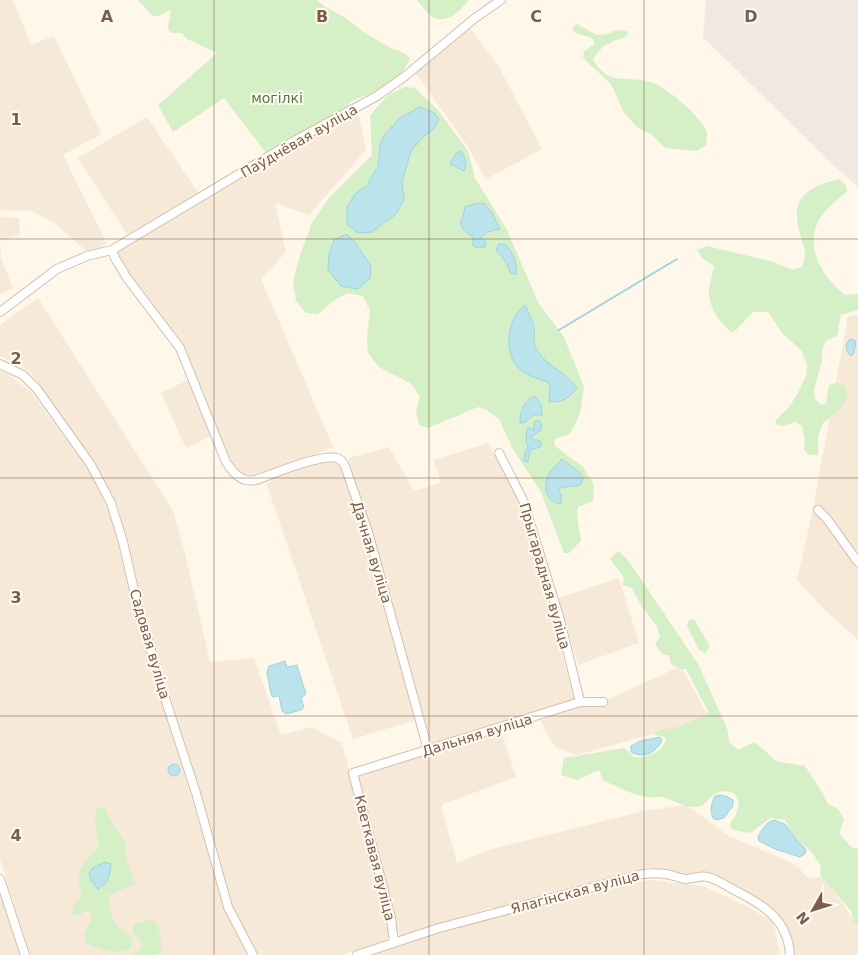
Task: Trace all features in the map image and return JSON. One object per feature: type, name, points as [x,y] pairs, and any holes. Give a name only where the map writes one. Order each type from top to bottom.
[{"type":"street","name":"Паўднёвая вуліца","points":[[0,312],[57,269],[87,256],[112,250],[296,140],[377,96],[404,78],[475,18],[501,0]]},
{"type":"street","name":"Дачная вуліца","points":[[112,250],[114,258],[126,278],[180,348],[226,462],[238,477],[254,481],[294,466],[326,458],[336,457],[345,466],[368,532],[428,750]]},
{"type":"street","name":"Садовая вуліца","points":[[0,364],[23,375],[36,389],[90,465],[111,503],[123,542],[137,603],[196,794],[228,907],[253,955]]},
{"type":"street","name":"Прыгарадная вуліца","points":[[499,453],[523,500],[560,620],[580,702]]},
{"type":"street","points":[[818,510],[827,518],[858,562]]},
{"type":"street","name":"Дальняя вуліца","points":[[353,773],[580,702],[603,702]]},
{"type":"street","name":"Кветкавая вуліца","points":[[353,773],[391,918],[394,943]]},
{"type":"street","name":"Ялагінская вуліца","points":[[357,955],[439,928],[643,874],[664,873],[686,879],[702,876],[710,878],[768,909],[776,916],[782,926],[790,946],[790,955]]},
{"type":"street","points":[[0,879],[24,955]]},
{"type":"shaded area","points":[[0,0],[13,0],[31,45],[54,36],[101,134],[63,155],[107,244],[89,253],[53,222],[32,211],[0,210]]},
{"type":"shaded area","points":[[706,0],[858,0],[858,187],[833,165],[703,37]]},
{"type":"shaded area","points":[[470,28],[499,67],[542,149],[486,179],[466,144],[415,72]]},
{"type":"shaded area","points":[[358,110],[366,150],[309,215],[275,203],[286,252],[261,279],[333,447],[255,478],[244,477],[231,466],[185,351],[119,260],[118,252]]},
{"type":"shaded area","points":[[147,117],[199,194],[128,236],[78,158]]},
{"type":"shaded area","points":[[0,217],[19,218],[20,235],[0,240]]},
{"type":"shaded area","points":[[0,240],[1,258],[13,288],[0,295]]},
{"type":"shaded area","points":[[38,298],[173,511],[185,553],[210,662],[254,658],[281,735],[312,727],[342,743],[391,932],[386,940],[342,955],[258,955],[233,910],[144,607],[118,506],[80,442],[30,371],[0,356],[0,325]]},
{"type":"shaded area","points":[[858,315],[858,640],[823,608],[797,580],[812,514],[848,316]]},
{"type":"shaded area","points":[[0,370],[7,373],[32,393],[92,475],[110,513],[143,638],[228,917],[248,955],[30,955],[0,859]]},
{"type":"shaded area","points":[[188,380],[211,436],[186,448],[161,393]]},
{"type":"shaded area","points":[[488,443],[519,502],[575,700],[432,744],[349,458],[389,447],[414,491],[441,483],[434,460]]},
{"type":"shaded area","points":[[333,460],[341,465],[372,555],[415,720],[353,739],[267,485],[273,477]]},
{"type":"shaded area","points":[[619,578],[639,643],[578,665],[558,598]]},
{"type":"shaded area","points":[[681,666],[709,718],[577,755],[555,747],[540,721],[581,706],[603,704],[609,699]]},
{"type":"shaded area","points":[[501,731],[516,777],[441,805],[457,863],[492,849],[643,811],[686,805],[729,836],[797,866],[808,878],[824,877],[858,926],[858,955],[795,955],[793,939],[776,910],[736,885],[707,872],[688,874],[649,867],[500,909],[490,908],[400,936],[357,777]]},
{"type":"shaded area","points":[[649,880],[703,886],[750,908],[773,922],[780,955],[372,955],[481,919]]},
{"type":"shaded area","points":[[0,892],[20,955],[0,955]]},
{"type":"green space","name":"могілкі","points":[[138,0],[317,0],[365,33],[410,58],[401,74],[394,80],[352,101],[348,106],[300,136],[292,138],[266,153],[224,98],[173,132],[158,105],[217,53],[187,39],[182,33],[172,33],[169,31],[171,10],[159,16],[153,16]]},
{"type":"green space","points":[[417,0],[468,0],[452,16],[436,19],[427,13]]},
{"type":"green space","points":[[576,24],[598,35],[617,30],[628,32],[627,36],[607,44],[596,54],[593,59],[598,67],[610,77],[647,81],[654,83],[671,94],[689,109],[702,124],[707,132],[706,145],[696,151],[665,148],[652,135],[637,127],[623,111],[611,84],[583,58],[584,51],[595,44],[592,38],[572,30]]},
{"type":"green space","points":[[405,87],[415,88],[438,110],[468,151],[475,178],[507,230],[538,302],[564,337],[584,387],[580,414],[570,434],[554,439],[555,446],[583,467],[594,485],[593,501],[578,507],[577,516],[581,541],[569,553],[564,553],[541,492],[512,448],[499,419],[478,407],[428,428],[419,425],[416,411],[420,396],[410,383],[379,367],[368,353],[367,337],[370,311],[363,296],[348,293],[335,300],[318,314],[306,313],[296,301],[293,281],[312,223],[329,198],[372,155],[370,115],[388,95]],"holes":[[[439,119],[436,128],[423,137],[411,151],[402,182],[404,200],[396,214],[372,232],[355,194],[375,173],[380,144]],[[492,213],[499,229],[487,232],[481,237],[486,242],[473,246],[473,237],[460,222],[463,217]],[[527,311],[534,325],[533,342],[535,348],[543,360],[573,381],[550,393],[548,382],[523,372],[514,361]],[[527,399],[533,415],[526,422],[520,412]],[[535,427],[537,434],[531,437],[538,448],[530,450],[530,456],[524,461],[528,446],[526,441],[529,428],[534,430]],[[562,459],[579,472],[583,478],[558,489],[555,503],[547,492]]]},
{"type":"green space","points":[[839,179],[846,185],[847,191],[828,208],[819,220],[815,230],[815,251],[823,271],[837,288],[845,295],[858,294],[858,310],[841,315],[837,336],[826,341],[823,347],[822,360],[814,390],[815,399],[822,405],[826,403],[829,385],[835,383],[844,385],[848,394],[842,408],[823,423],[818,436],[818,455],[809,455],[804,450],[805,441],[802,426],[795,422],[783,426],[777,425],[775,421],[790,406],[806,376],[807,364],[801,350],[782,333],[768,312],[753,312],[736,330],[731,332],[716,316],[711,305],[709,288],[714,266],[702,258],[697,250],[707,246],[774,262],[792,270],[802,267],[805,252],[798,224],[797,213],[799,204],[802,197],[808,191]]},
{"type":"green space","points":[[618,551],[628,560],[698,664],[727,728],[729,742],[738,750],[755,742],[776,761],[805,766],[828,804],[838,809],[844,820],[839,833],[851,847],[858,849],[858,925],[854,922],[851,911],[820,875],[821,866],[811,851],[795,837],[785,820],[771,818],[750,833],[733,830],[729,825],[736,815],[739,802],[734,793],[719,792],[701,806],[689,807],[665,797],[647,797],[630,793],[603,780],[599,770],[577,780],[561,775],[564,758],[624,748],[634,757],[654,753],[662,747],[666,738],[653,734],[657,731],[677,727],[706,715],[708,711],[686,669],[681,669],[671,664],[669,655],[663,655],[655,644],[660,637],[657,626],[642,607],[632,588],[622,585],[624,578],[610,559]]},
{"type":"green space","points":[[694,619],[710,646],[706,653],[699,650],[687,626],[689,620]]},
{"type":"green space","points":[[104,806],[112,823],[126,843],[125,854],[135,884],[109,895],[111,914],[115,922],[133,939],[131,941],[131,949],[120,952],[103,950],[86,943],[84,934],[91,921],[89,909],[78,916],[72,913],[73,906],[82,896],[79,880],[80,869],[86,860],[98,849],[95,814],[96,810]]},
{"type":"green space","points":[[150,920],[155,921],[160,933],[162,951],[155,955],[131,955],[141,949],[142,943],[132,932],[134,924]]},
{"type":"water","points":[[420,107],[433,112],[439,119],[435,128],[423,137],[411,151],[402,182],[404,200],[396,214],[372,232],[358,233],[347,224],[347,207],[355,194],[367,185],[378,166],[380,144],[385,134],[401,117]]},
{"type":"water","points":[[461,151],[466,160],[464,171],[450,164],[455,154]]},
{"type":"water","points":[[484,203],[492,213],[500,229],[487,232],[481,237],[486,242],[485,247],[477,248],[473,246],[473,237],[464,231],[460,222],[465,207]]},
{"type":"water","points":[[347,234],[371,266],[370,278],[358,289],[341,286],[328,270],[329,255],[334,240]]},
{"type":"water","points":[[499,244],[505,244],[511,251],[516,266],[516,275],[510,272],[506,262],[496,250]]},
{"type":"water","points":[[525,305],[532,318],[534,344],[537,350],[546,361],[569,378],[577,388],[562,400],[549,402],[550,388],[548,382],[522,371],[511,356],[509,347],[510,328],[519,311]]},
{"type":"water","points":[[850,339],[856,341],[854,353],[851,356],[846,348]]},
{"type":"water","points":[[535,396],[541,404],[542,415],[533,415],[526,422],[520,423],[523,407]]},
{"type":"water","points":[[539,420],[542,426],[540,431],[531,437],[533,440],[541,442],[541,447],[530,450],[528,462],[524,461],[528,446],[526,441],[527,429],[534,430],[534,422]]},
{"type":"water","points":[[562,459],[579,472],[583,478],[581,484],[558,489],[561,495],[561,504],[550,499],[546,483],[549,473]]},
{"type":"water","points":[[285,661],[287,667],[297,665],[306,694],[301,698],[304,707],[301,710],[286,714],[282,711],[279,696],[273,697],[271,694],[267,673],[269,666]]},
{"type":"water","points":[[660,737],[662,740],[660,745],[649,754],[640,755],[631,752],[631,746],[640,741]]},
{"type":"water","points":[[176,764],[179,765],[179,775],[172,776],[169,775],[168,768],[169,765]]},
{"type":"water","points":[[721,795],[733,800],[733,806],[724,818],[716,820],[712,815],[712,804],[715,796]]},
{"type":"water","points":[[774,820],[785,824],[806,849],[805,854],[800,857],[775,849],[759,841],[758,837],[762,829]]},
{"type":"water","points":[[105,862],[111,864],[109,875],[105,884],[98,889],[92,882],[89,873],[93,868]]},
{"type":"waterway","points":[[559,330],[677,259]]}]
